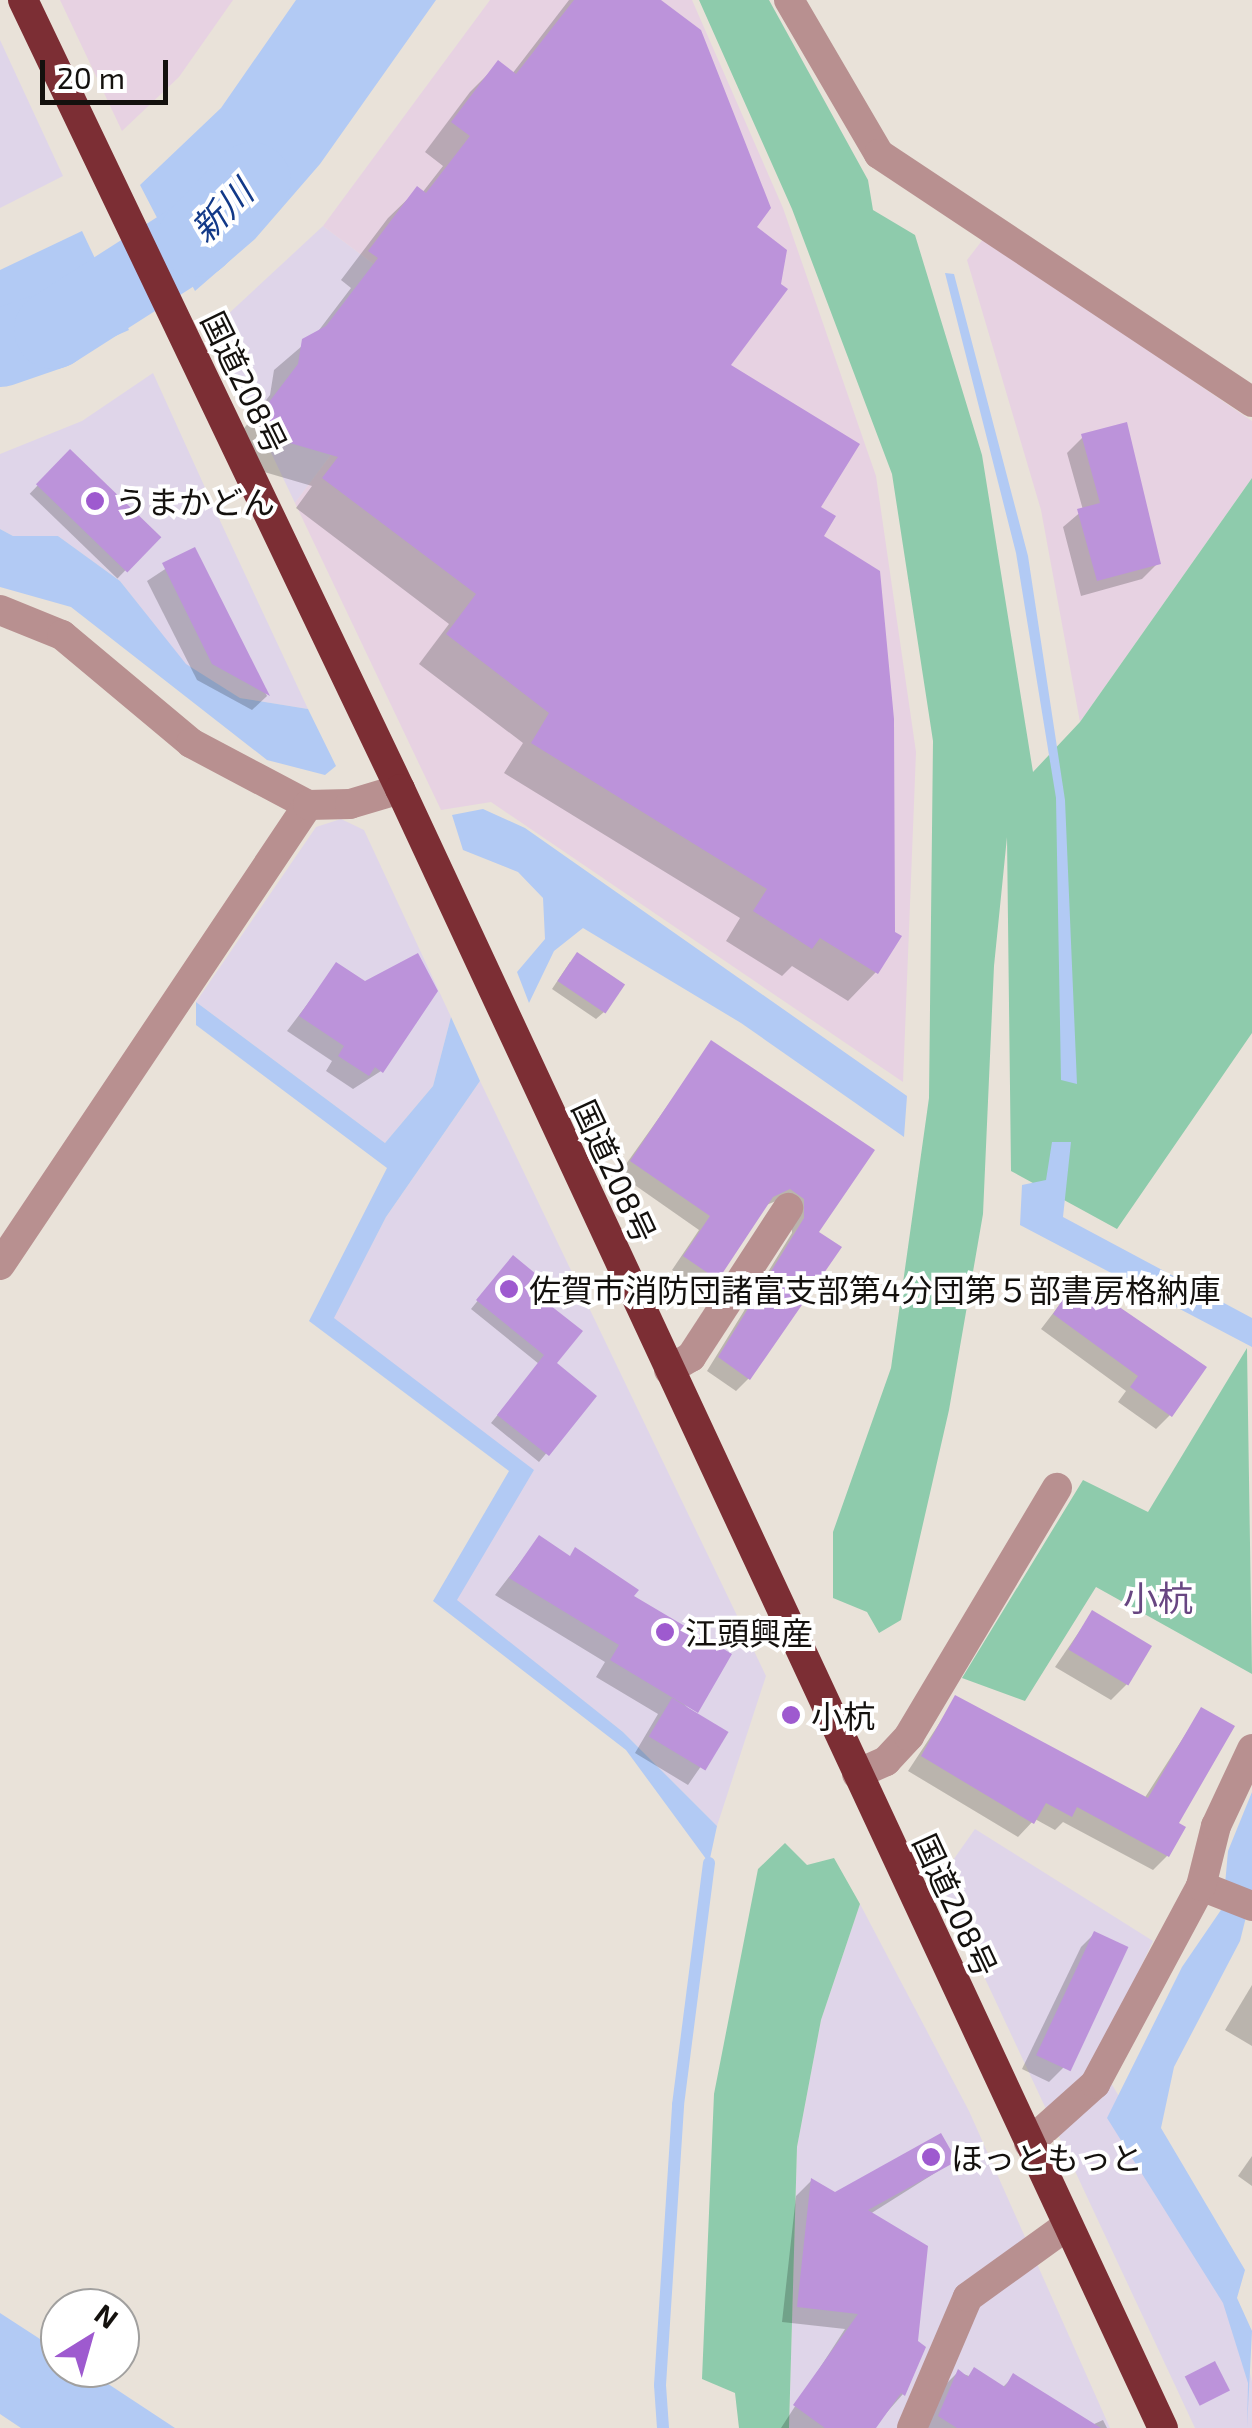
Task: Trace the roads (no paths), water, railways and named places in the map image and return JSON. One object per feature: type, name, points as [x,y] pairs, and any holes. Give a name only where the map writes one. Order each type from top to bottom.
[{"type":"highway","name":"国道208号","points":[[23,0],[400,788],[1162,2428]]},
{"type":"street","points":[[789,0],[879,154],[1252,402]]},
{"type":"street","points":[[0,610],[62,635],[190,742],[308,806],[350,804],[400,788]]},
{"type":"street","points":[[0,1265],[308,806]]},
{"type":"street","points":[[668,1370],[691,1357],[788,1208]]},
{"type":"street","points":[[856,1774],[886,1761],[909,1736],[1057,1488]]},
{"type":"street","points":[[1029,2143],[1095,2084],[1154,1963],[1201,1886],[1216,1826],[1252,1749]]},
{"type":"street","points":[[1201,1886],[1252,1906]]},
{"type":"street","points":[[912,2428],[968,2296],[1068,2226]]},
{"type":"water","points":[[296,0],[436,0],[320,164],[255,239],[195,291],[140,185],[221,108]]},
{"type":"water","points":[[82,231],[129,330],[0,387],[0,270]]},
{"type":"water","points":[[945,273],[954,274],[1028,556],[1065,800],[1077,1084],[1061,1080],[1056,798],[1016,553]]},
{"type":"water","points":[[0,529],[13,536],[58,536],[120,581],[186,664],[240,698],[308,709],[336,766],[325,775],[267,760],[71,607],[0,587]]},
{"type":"water","points":[[483,809],[525,828],[907,1096],[904,1137],[741,1023],[583,928],[554,951],[529,1003],[517,972],[545,939],[543,898],[518,872],[463,850],[452,815]]},
{"type":"water","points":[[196,1002],[385,1143],[433,1086],[451,1017],[480,1081],[386,1217],[334,1318],[534,1470],[457,1600],[623,1732],[717,1826],[709,1863],[626,1750],[433,1601],[509,1471],[309,1321],[387,1168],[196,1025]]},
{"type":"water","points":[[1052,1142],[1071,1142],[1063,1217],[1252,1318],[1252,1347],[1020,1225],[1022,1185],[1046,1180]]},
{"type":"water","points":[[1252,1792],[1252,1893],[1240,1941],[1174,2067],[1161,2128],[1245,2270],[1237,2298],[1252,2331],[1247,2428],[1248,2383],[1223,2303],[1107,2118],[1182,1967],[1223,1907],[1228,1851]]},
{"type":"water","points":[[0,2313],[40,2339],[40,2388],[114,2388],[175,2428],[21,2428],[0,2414]]},
{"type":"waterway","name":"新川","points":[[0,348],[53,330],[197,238],[252,181]]},
{"type":"waterway","points":[[663,2428],[660,2385],[678,2105],[709,1863]]},
{"type":"place","name":"うまかどん","points":[[95,501]]},
{"type":"place","name":"佐賀市消防団諸富支部第4分団第５部書房格納庫","points":[[509,1289]]},
{"type":"place","name":"江頭興産","points":[[665,1632]]},
{"type":"place","name":"小杭","points":[[791,1715]]},
{"type":"place","name":"ほっともっと","points":[[931,2157]]},
{"type":"district","name":"小杭","points":[[1158,1597]]}]
